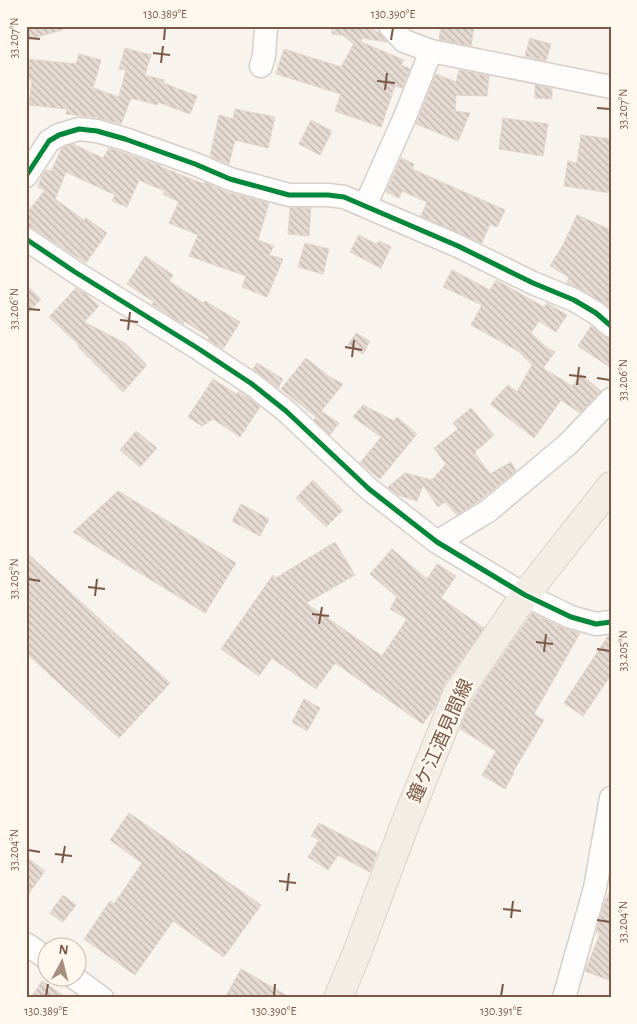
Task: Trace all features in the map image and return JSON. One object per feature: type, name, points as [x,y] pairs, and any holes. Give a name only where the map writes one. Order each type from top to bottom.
[{"type":"main road","name":"鐘ケ江酒見間線","points":[[338,998],[457,694],[525,595],[611,486]]},
{"type":"street","points":[[260,66],[264,56],[266,26]]},
{"type":"street","points":[[390,26],[404,41],[431,51],[611,87]]},
{"type":"street","points":[[365,206],[404,120],[431,51]]},
{"type":"street","points":[[26,176],[49,141],[69,131],[79,129],[97,131],[195,164],[230,178],[289,195],[344,197],[458,246],[533,283],[574,300],[596,313],[611,326]]},
{"type":"street","points":[[26,239],[252,384],[286,411],[369,489],[437,542],[525,595],[571,617],[596,624],[611,622]]},
{"type":"street","points":[[437,542],[488,511],[568,444],[611,399]]},
{"type":"street","points":[[564,998],[603,892],[611,798]]},
{"type":"street","points":[[26,944],[38,952]]},
{"type":"street","points":[[86,986],[102,998]]},
{"type":"building","points":[[26,26],[62,26],[63,30],[26,40]]},
{"type":"building","points":[[332,26],[368,26],[379,33],[387,42],[362,38],[361,42],[404,60],[401,65],[410,69],[402,88],[395,86],[381,127],[335,111],[341,94],[276,74],[284,49],[341,67],[354,44],[342,35],[332,34]]},
{"type":"building","points":[[441,26],[474,26],[471,46],[439,39]]},
{"type":"building","points":[[530,38],[551,44],[546,61],[525,56]]},
{"type":"building","points":[[125,48],[151,55],[145,75],[164,80],[163,83],[197,96],[190,114],[158,102],[157,105],[131,98],[121,124],[99,118],[66,114],[67,109],[29,105],[32,80],[26,80],[26,59],[76,64],[79,54],[101,60],[93,88],[119,97],[126,70],[119,69]]},
{"type":"building","points":[[459,70],[489,76],[487,96],[456,95],[455,111],[470,113],[458,141],[416,124],[436,74],[456,82]]},
{"type":"building","points":[[535,85],[552,89],[552,99],[535,98]]},
{"type":"building","points":[[235,109],[275,117],[268,148],[235,140],[229,164],[210,156],[219,115],[233,119]]},
{"type":"building","points":[[503,118],[548,124],[543,156],[499,149]]},
{"type":"building","points":[[311,120],[332,131],[320,155],[299,144]]},
{"type":"building","points":[[581,135],[611,139],[611,193],[564,186],[568,161],[577,163]]},
{"type":"building","points":[[73,144],[103,158],[109,148],[161,166],[204,184],[204,182],[226,192],[269,203],[258,240],[274,246],[269,255],[283,259],[267,297],[242,287],[246,276],[189,256],[198,235],[169,223],[179,202],[163,194],[165,191],[139,180],[127,207],[112,201],[115,195],[66,172],[55,199],[84,220],[86,218],[107,233],[86,263],[33,228],[26,226],[26,214],[45,190],[38,187],[42,175],[46,170],[51,171],[62,148]]},
{"type":"building","points":[[401,158],[414,164],[412,169],[505,210],[497,227],[490,224],[482,243],[421,216],[427,202],[402,191],[399,198],[386,192]]},
{"type":"building","points":[[290,208],[311,208],[309,236],[288,234]]},
{"type":"building","points":[[577,215],[611,230],[611,308],[581,289],[567,283],[569,277],[550,266],[563,245]]},
{"type":"building","points":[[359,235],[376,244],[380,241],[391,247],[381,268],[350,252]]},
{"type":"building","points":[[305,243],[329,249],[323,274],[298,267]]},
{"type":"building","points":[[145,256],[173,275],[169,281],[203,303],[205,301],[240,322],[223,349],[208,339],[209,337],[184,321],[183,324],[152,304],[154,302],[127,284]]},
{"type":"building","points":[[452,270],[490,290],[496,280],[544,307],[547,303],[567,315],[556,332],[539,321],[531,333],[546,347],[555,352],[543,368],[572,386],[581,374],[601,391],[580,413],[561,400],[534,438],[490,404],[508,385],[517,392],[532,365],[518,351],[471,325],[482,305],[443,287]]},
{"type":"building","points":[[26,285],[41,299],[26,315]]},
{"type":"building","points":[[76,288],[99,306],[84,322],[125,343],[147,365],[123,392],[78,347],[79,345],[49,317]]},
{"type":"building","points":[[591,326],[603,336],[611,339],[611,368],[578,346]]},
{"type":"building","points":[[356,333],[370,341],[363,354],[348,345]]},
{"type":"building","points":[[306,358],[330,377],[343,384],[321,411],[339,423],[330,435],[314,420],[319,413],[316,417],[281,389]]},
{"type":"building","points":[[257,363],[283,379],[278,388],[253,369]]},
{"type":"building","points":[[213,379],[236,394],[239,391],[260,407],[240,437],[213,419],[202,426],[188,417]]},
{"type":"building","points":[[363,405],[394,421],[397,417],[417,434],[380,479],[360,463],[381,437],[353,417]]},
{"type":"building","points":[[471,408],[494,435],[475,452],[476,455],[490,474],[511,462],[516,471],[480,500],[457,515],[445,502],[438,507],[423,485],[417,501],[398,495],[388,487],[405,473],[432,480],[446,464],[434,448],[458,429],[453,423]]},
{"type":"building","points":[[136,431],[157,448],[140,467],[120,450]]},
{"type":"building","points":[[313,480],[343,510],[326,527],[296,498]]},
{"type":"building","points":[[118,491],[236,563],[205,613],[73,532]]},
{"type":"building","points":[[241,504],[269,519],[260,536],[232,521]]},
{"type":"building","points":[[335,542],[355,575],[306,603],[382,656],[407,619],[390,609],[397,597],[370,574],[392,549],[427,579],[437,564],[456,576],[441,598],[484,628],[444,685],[436,705],[423,724],[335,663],[316,689],[272,658],[259,676],[221,649],[273,575],[276,578]]},
{"type":"building","points":[[26,552],[170,683],[119,738],[26,653]]},
{"type":"building","points":[[532,613],[565,629],[580,633],[534,714],[544,720],[505,789],[482,775],[496,751],[460,729],[468,708],[482,685]]},
{"type":"building","points":[[611,635],[611,675],[583,716],[564,703],[608,636]]},
{"type":"building","points":[[304,699],[320,708],[307,731],[292,722]]},
{"type":"building","points":[[129,813],[261,905],[224,957],[173,921],[135,975],[88,942],[88,936],[86,936],[110,901],[114,904],[142,863],[110,840]]},
{"type":"building","points":[[319,823],[377,853],[370,872],[338,855],[328,870],[308,857],[319,840],[311,836]]},
{"type":"building","points":[[26,857],[45,871],[26,897]]},
{"type":"building","points":[[611,888],[611,981],[585,971],[600,934],[596,932]]},
{"type":"building","points":[[63,895],[76,905],[63,922],[50,913]]},
{"type":"building","points":[[241,969],[291,998],[225,998]]},
{"type":"building","points":[[39,986],[49,986],[67,998],[31,998]]},
{"type":"cycle path","points":[[26,176],[49,141],[59,135],[79,129],[97,131],[195,164],[230,179],[289,195],[344,197],[458,246],[533,283],[574,300],[596,313],[611,326]]},
{"type":"cycle path","points":[[26,239],[252,384],[286,411],[369,489],[437,542],[525,595],[571,617],[596,624],[611,622]]}]
